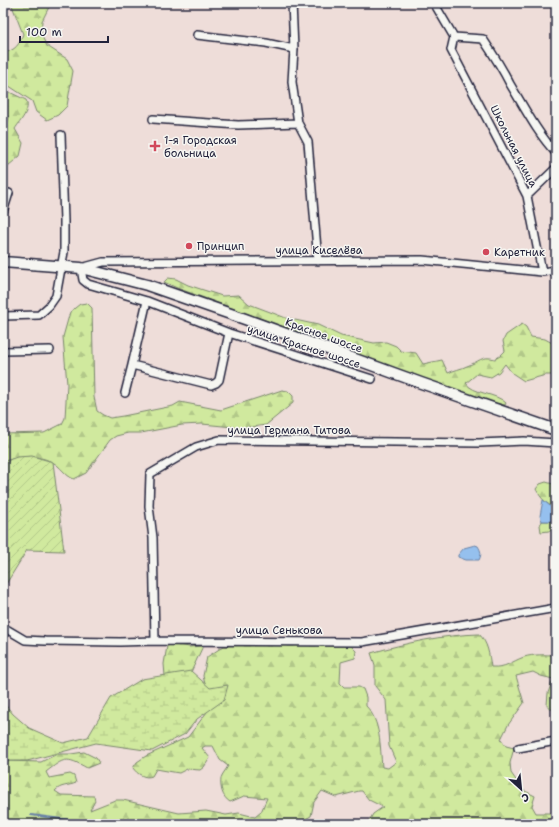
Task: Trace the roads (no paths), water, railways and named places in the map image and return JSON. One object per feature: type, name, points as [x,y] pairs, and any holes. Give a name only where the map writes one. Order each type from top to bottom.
[{"type":"main road","name":"Красное шоссе","points":[[3,262],[81,268],[147,286],[246,319],[421,383],[556,430]]},
{"type":"street","points":[[292,3],[294,49],[292,82],[298,123],[308,142],[318,261]]},
{"type":"street","points":[[434,3],[454,37],[483,39],[527,112],[550,146],[556,152]]},
{"type":"street","points":[[197,35],[266,43],[294,49]]},
{"type":"street","name":"Школьная улица","points":[[454,37],[451,50],[527,196],[542,272]]},
{"type":"street","points":[[153,119],[238,125],[298,123]]},
{"type":"street","points":[[3,316],[39,315],[49,306],[56,296],[64,252],[61,135]]},
{"type":"street","points":[[527,196],[556,168]]},
{"type":"street","points":[[3,212],[9,193]]},
{"type":"street","name":"улица Киселёва","points":[[81,268],[103,262],[422,260],[542,272],[556,270]]},
{"type":"street","name":"улица Красное шоссе","points":[[81,268],[83,280],[88,284],[147,301],[229,333],[372,379]]},
{"type":"street","points":[[125,393],[147,301]]},
{"type":"street","points":[[132,365],[211,385],[219,380],[229,333]]},
{"type":"street","points":[[3,351],[50,350]]},
{"type":"street","name":"улица Германа Титова","points":[[155,641],[153,538],[149,506],[150,474],[196,447],[219,440],[479,443],[524,441],[556,443]]},
{"type":"street","name":"улица Сенькова","points":[[3,627],[25,640],[120,642],[362,642],[556,608]]},
{"type":"street","points":[[518,748],[556,741]]},
{"type":"water","points":[[543,500],[550,506],[556,507],[556,521],[542,521],[540,516]]},
{"type":"water","points":[[475,545],[478,546],[480,551],[481,556],[479,560],[466,560],[458,557],[464,548]]},
{"type":"waterway","points":[[31,815],[100,824]]},
{"type":"place","name":"1-я Городская больница","points":[[155,146]]},
{"type":"place","name":"Принцип","points":[[189,246]]},
{"type":"place","name":"Каретник","points":[[486,252]]}]
